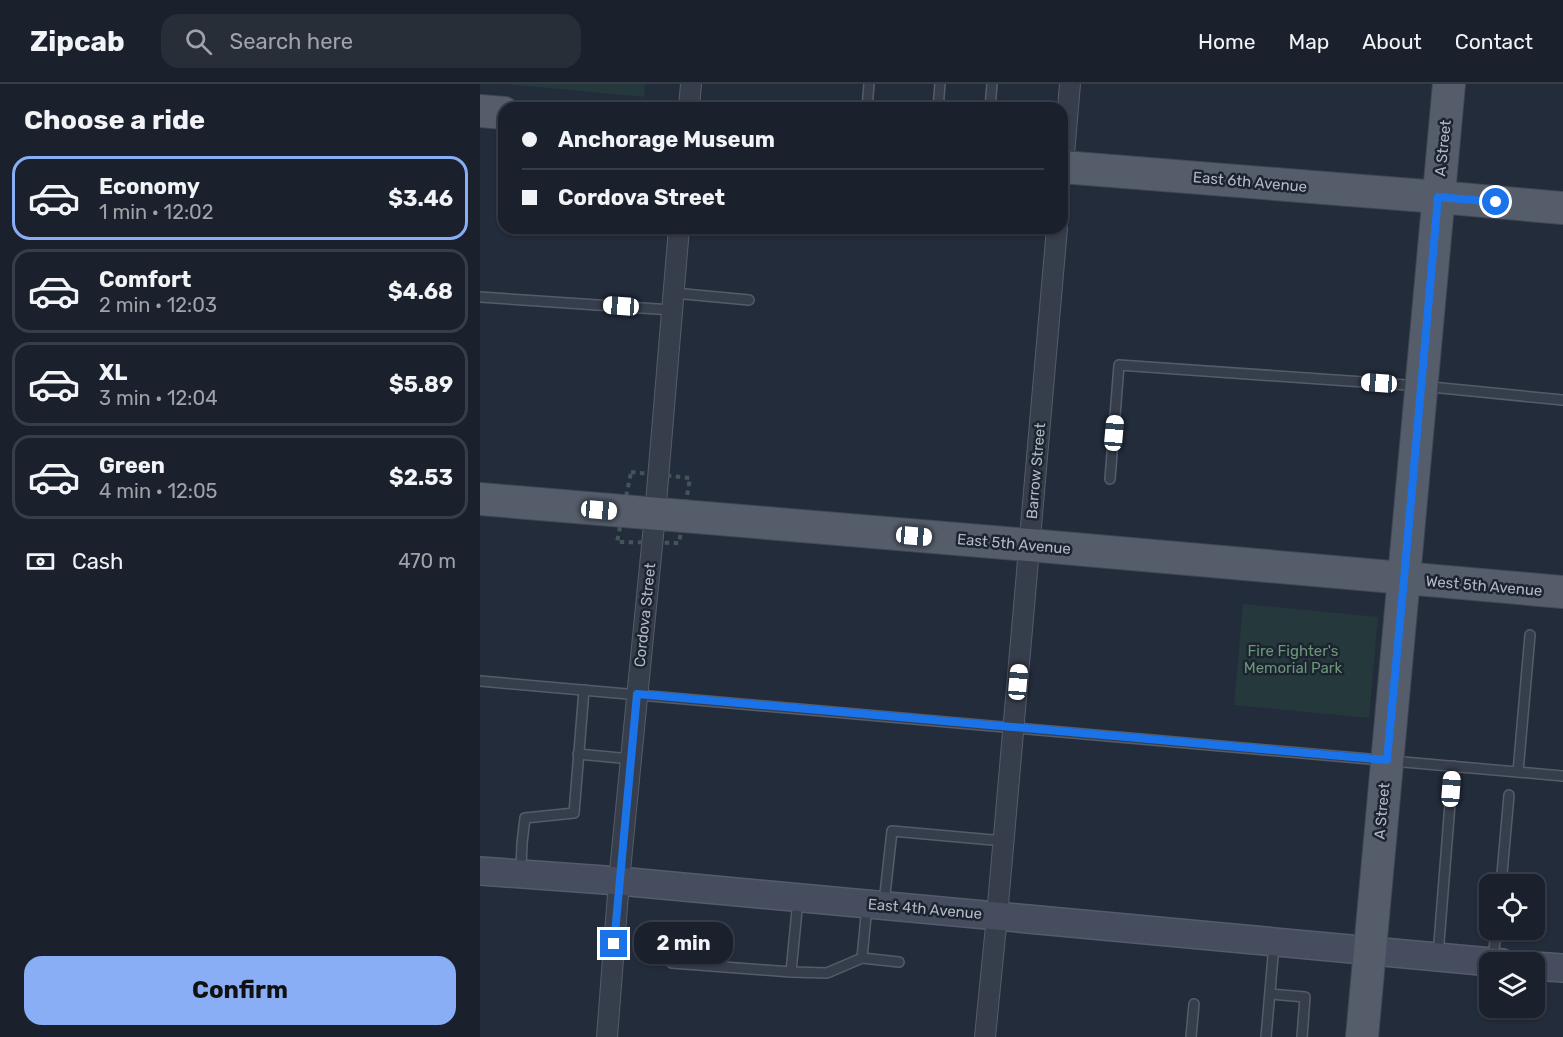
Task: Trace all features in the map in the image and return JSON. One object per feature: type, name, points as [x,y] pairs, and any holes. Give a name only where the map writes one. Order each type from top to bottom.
[{"type":"main road","name":"A Street","points":[[1362,1037],[1449,84]]},
{"type":"main road","points":[[480,111],[498,112]]},
{"type":"main road","name":"East 6th Avenue","points":[[1068,170],[1563,208]]},
{"type":"main road","name":"East 5th Avenue","points":[[480,499],[1404,579]]},
{"type":"main road","name":"West 5th Avenue","points":[[1404,579],[1563,592]]},
{"type":"main road","name":"East 4th Avenue","points":[[480,871],[798,897],[1479,961]]},
{"type":"main road","points":[[1545,967],[1563,968]]},
{"type":"street","points":[[690,102],[691,84]]},
{"type":"street","points":[[1068,106],[1070,84]]},
{"type":"street","name":"Cordova Street","points":[[607,1037],[619,881],[655,515],[679,234]]},
{"type":"street","name":"Barrow Street","points":[[985,1037],[1057,234]]},
{"type":"lane","points":[[868,102],[869,84]]},
{"type":"lane","points":[[938,102],[940,84]]},
{"type":"lane","points":[[990,102],[992,84]]},
{"type":"lane","points":[[480,297],[673,302],[749,300]]},
{"type":"lane","points":[[1110,479],[1119,365],[1421,386],[1563,400]]},
{"type":"lane","points":[[1518,772],[1530,634]]},
{"type":"lane","points":[[480,681],[1563,776]]},
{"type":"lane","points":[[521,874],[525,818],[574,813],[584,690]]},
{"type":"lane","points":[[578,754],[631,759]]},
{"type":"lane","points":[[1438,957],[1453,766]]},
{"type":"lane","points":[[1501,874],[1509,795]]},
{"type":"lane","points":[[862,958],[892,831],[1004,841]]},
{"type":"lane","points":[[791,972],[798,897]]},
{"type":"lane","points":[[1266,1037],[1274,942]]},
{"type":"lane","points":[[672,963],[827,973],[862,958],[899,962]]},
{"type":"lane","points":[[1563,963],[1563,968]]},
{"type":"lane","points":[[1270,994],[1305,998],[1302,1037]]},
{"type":"lane","points":[[1191,1037],[1194,1004]]},
{"type":"green space","points":[[506,84],[645,84],[644,97]]},
{"type":"green space","name":"Fire Fighter's Memorial Park","points":[[1243,604],[1378,617],[1369,718],[1234,705]]},
{"type":"route","points":[[614,944],[637,694],[1387,760],[1438,197],[1496,202]]}]
